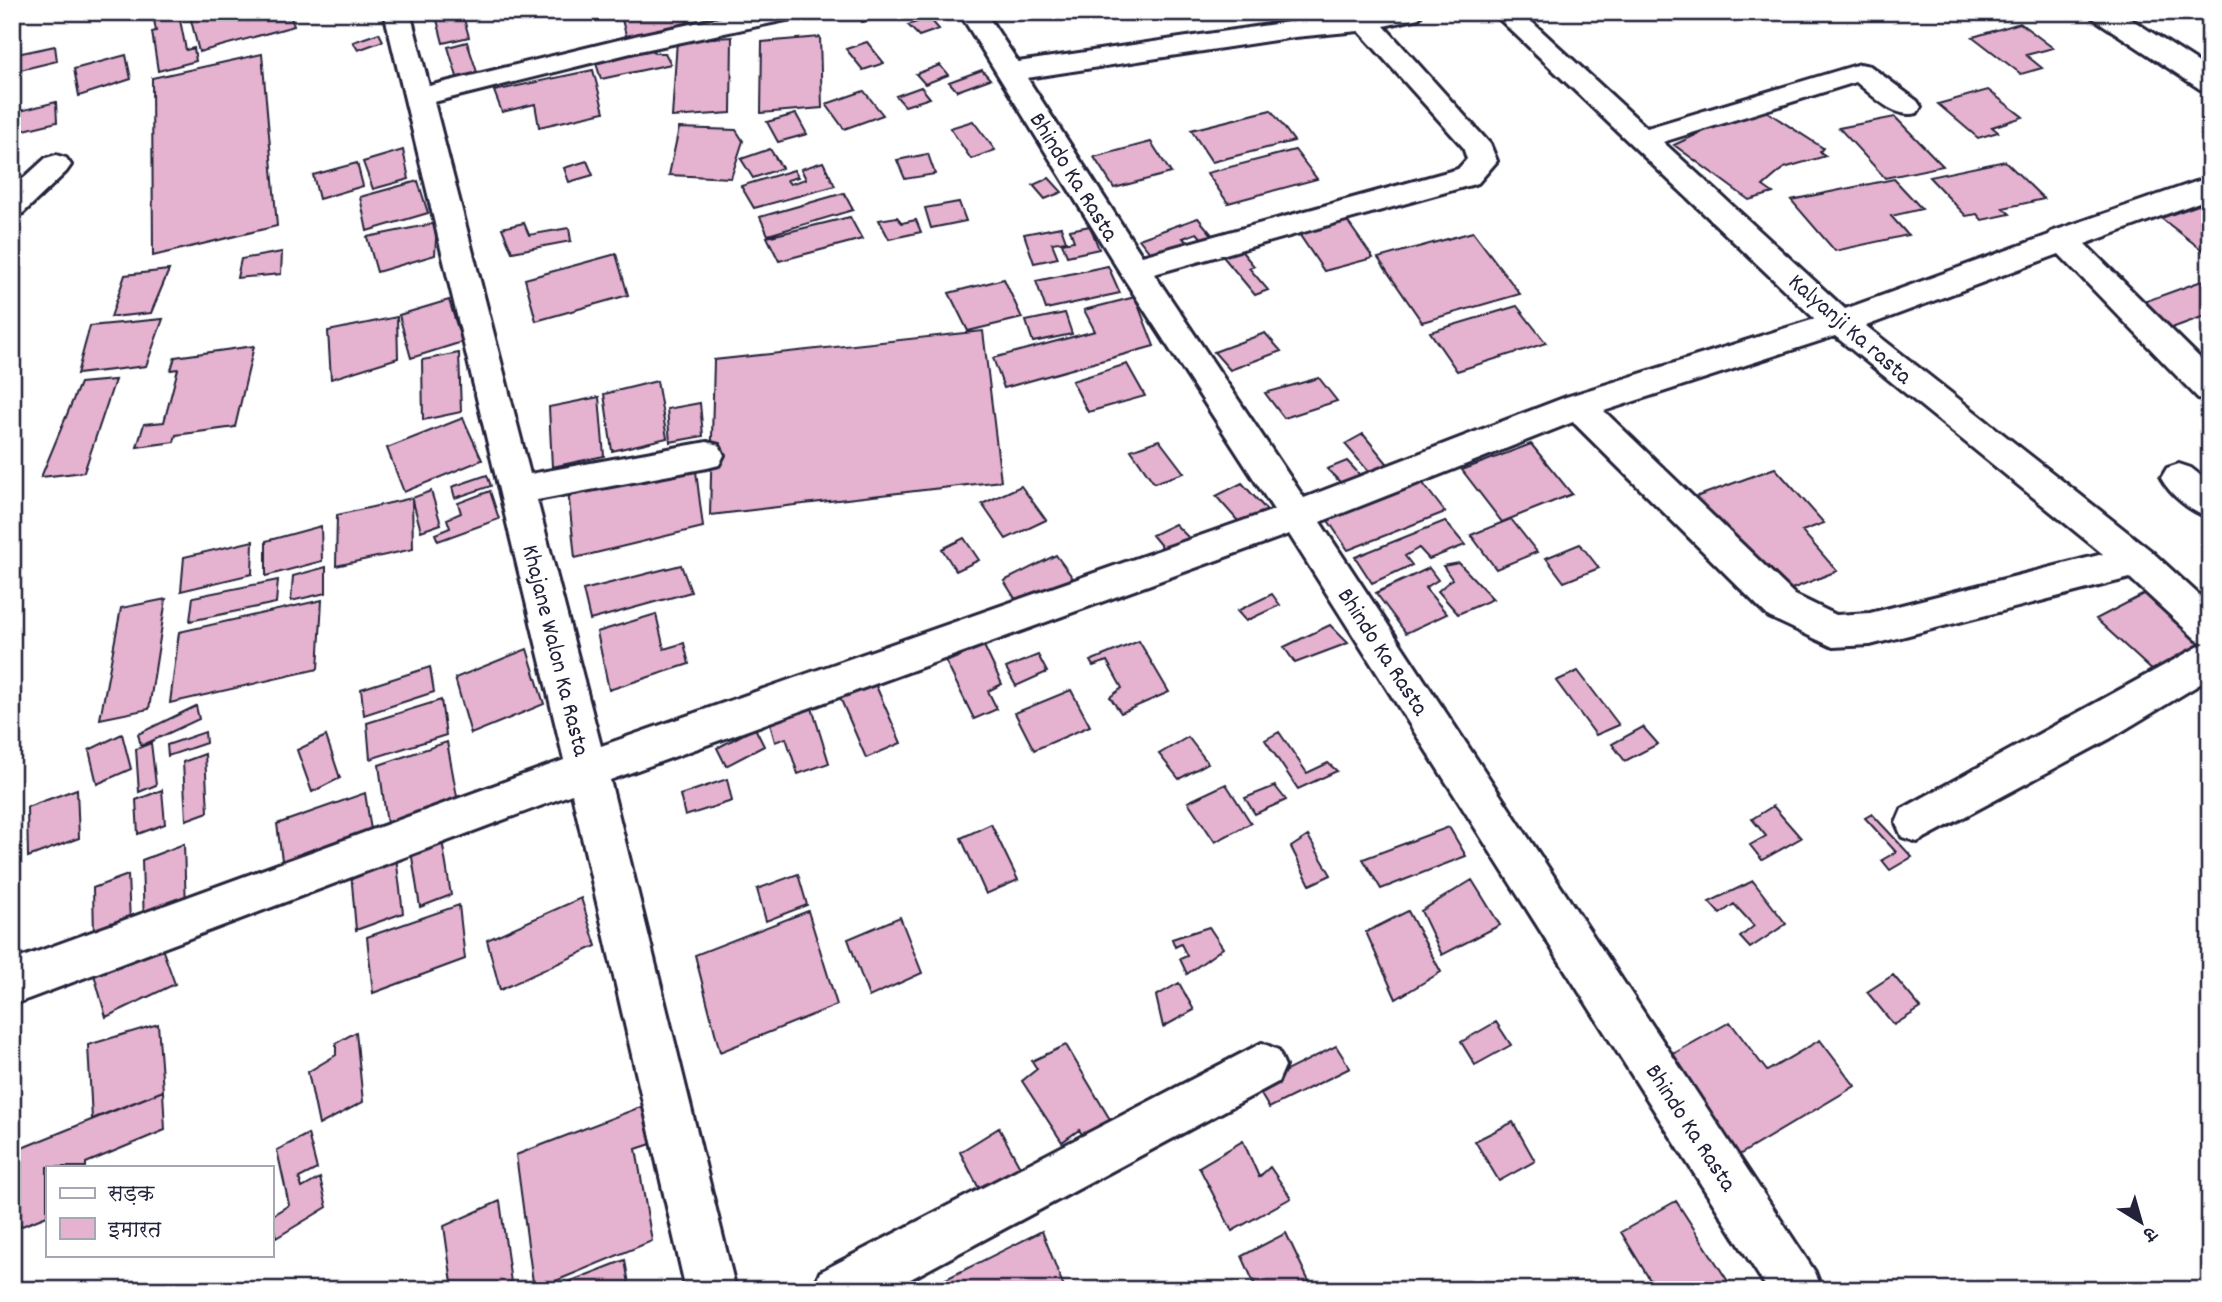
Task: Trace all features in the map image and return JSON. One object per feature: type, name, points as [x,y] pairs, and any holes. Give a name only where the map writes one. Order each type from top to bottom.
[{"type":"street","name":"Khajane Walon Ka Rasta","points":[[397,12],[587,770],[711,1290]]},
{"type":"street","points":[[418,97],[639,43],[786,12]]},
{"type":"street","name":"Bhindo Ka Rasta","points":[[972,12],[1134,269],[1297,516],[1797,1290]]},
{"type":"street","points":[[1010,72],[1269,32],[1366,22],[1410,12]]},
{"type":"street","name":"Kalyanji Ka rasta","points":[[1505,12],[1840,323],[2137,561],[2210,629]]},
{"type":"street","points":[[2102,12],[2210,83]]},
{"type":"street","points":[[1134,269],[1468,176],[1482,161],[1476,144],[1366,22]]},
{"type":"street","points":[[1641,139],[1860,72],[1907,107]]},
{"type":"street","points":[[12,206],[56,164]]},
{"type":"street","points":[[12,983],[587,770],[1297,516],[1578,406],[1840,323],[2062,239],[2210,187]]},
{"type":"street","points":[[2062,239],[2210,389]]},
{"type":"street","points":[[1578,406],[1782,606],[1833,631],[1870,629],[2137,561]]},
{"type":"street","points":[[517,490],[707,455]]},
{"type":"street","points":[[2179,478],[2210,503]]},
{"type":"street","points":[[1917,823],[2210,659]]},
{"type":"street","points":[[838,1290],[1262,1066]]},
{"type":"building","points":[[149,12],[190,12],[179,15],[186,50],[194,48],[196,61],[158,71],[152,32],[156,31],[153,14],[150,15]]},
{"type":"building","points":[[206,12],[289,12],[294,26],[199,52],[190,16]]},
{"type":"building","points":[[435,12],[462,12],[469,37],[443,43]]},
{"type":"building","points":[[620,12],[686,12],[688,24],[627,39]]},
{"type":"building","points":[[856,12],[885,12],[887,16],[862,22]]},
{"type":"building","points":[[924,12],[939,29],[919,36],[908,25],[917,22],[910,13]]},
{"type":"building","points":[[2020,23],[2053,48],[2026,55],[2042,68],[2021,74],[1973,37]]},
{"type":"building","points":[[379,33],[383,41],[358,50],[353,42]]},
{"type":"building","points":[[732,37],[731,113],[672,117],[677,40]]},
{"type":"building","points":[[820,37],[822,108],[761,113],[762,42]]},
{"type":"building","points":[[467,42],[478,75],[458,80],[448,47]]},
{"type":"building","points":[[867,42],[884,63],[863,70],[846,49]]},
{"type":"building","points":[[650,44],[654,53],[665,53],[671,64],[601,79],[594,57]]},
{"type":"building","points":[[55,46],[57,61],[12,72],[12,55]]},
{"type":"building","points":[[262,54],[277,226],[153,256],[152,78]]},
{"type":"building","points":[[126,55],[131,79],[79,96],[74,69]]},
{"type":"building","points":[[940,65],[948,75],[925,84],[916,74]]},
{"type":"building","points":[[593,70],[604,112],[539,127],[535,104],[502,112],[494,91]]},
{"type":"building","points":[[982,70],[990,79],[957,91],[949,82]]},
{"type":"building","points":[[921,87],[930,98],[905,106],[896,96]]},
{"type":"building","points":[[1988,90],[2023,117],[1992,127],[1998,132],[1978,138],[1938,104]]},
{"type":"building","points":[[864,91],[883,115],[844,129],[826,104]]},
{"type":"building","points":[[56,102],[57,122],[12,133],[12,113]]},
{"type":"building","points":[[1758,106],[1823,148],[1820,152],[1826,156],[1784,168],[1763,186],[1773,193],[1749,200],[1674,145]]},
{"type":"building","points":[[1271,110],[1294,141],[1212,162],[1191,130]]},
{"type":"building","points":[[796,114],[807,134],[778,142],[767,122]]},
{"type":"building","points":[[1895,117],[1943,166],[1885,178],[1839,128]]},
{"type":"building","points":[[973,121],[995,150],[971,159],[950,128]]},
{"type":"building","points":[[679,128],[736,130],[743,141],[731,178],[669,175]]},
{"type":"building","points":[[1151,142],[1171,173],[1114,188],[1094,157]]},
{"type":"building","points":[[770,149],[782,168],[753,178],[741,159]]},
{"type":"building","points":[[403,150],[409,179],[373,189],[363,162]]},
{"type":"building","points":[[1295,150],[1317,179],[1228,203],[1207,173]]},
{"type":"building","points":[[928,154],[935,174],[905,179],[897,160]]},
{"type":"building","points":[[587,161],[593,175],[569,182],[564,168]]},
{"type":"building","points":[[2005,161],[2044,199],[2003,208],[2010,214],[1982,220],[1977,214],[1966,216],[1929,177]]},
{"type":"building","points":[[823,162],[835,186],[754,208],[741,186],[794,170],[798,177],[787,180],[790,184],[806,179],[801,169]]},
{"type":"building","points":[[357,163],[363,186],[319,199],[313,175]]},
{"type":"building","points":[[1049,178],[1062,192],[1045,199],[1033,185]]},
{"type":"building","points":[[1894,179],[1922,209],[1891,216],[1908,235],[1835,251],[1791,200]]},
{"type":"building","points":[[418,181],[428,213],[367,231],[360,197]]},
{"type":"building","points":[[844,193],[853,210],[768,235],[760,217]]},
{"type":"building","points":[[2210,201],[2210,256],[2161,218]]},
{"type":"building","points":[[959,202],[966,221],[931,228],[925,208]]},
{"type":"building","points":[[1343,215],[1373,258],[1324,271],[1295,228]]},
{"type":"building","points":[[850,217],[862,239],[779,261],[767,237]]},
{"type":"building","points":[[897,217],[902,223],[916,220],[921,232],[889,239],[879,220]]},
{"type":"building","points":[[1198,218],[1214,237],[1204,241],[1197,233],[1183,238],[1190,246],[1155,259],[1139,239]]},
{"type":"building","points":[[437,223],[435,255],[377,272],[367,237]]},
{"type":"building","points":[[524,223],[529,235],[569,228],[571,241],[512,252],[502,228]]},
{"type":"building","points":[[1090,226],[1099,249],[1067,256],[1062,243],[1074,241],[1070,230]]},
{"type":"building","points":[[1061,227],[1066,241],[1052,243],[1058,258],[1034,263],[1024,234]]},
{"type":"building","points":[[1473,232],[1520,294],[1422,322],[1378,258]]},
{"type":"building","points":[[1238,247],[1254,266],[1249,268],[1268,290],[1255,295],[1220,253]]},
{"type":"building","points":[[282,252],[281,274],[237,278],[241,259]]},
{"type":"building","points":[[616,254],[628,295],[536,321],[525,279]]},
{"type":"building","points":[[1108,266],[1120,293],[1046,309],[1036,281]]},
{"type":"building","points":[[169,270],[151,313],[111,317],[125,275]]},
{"type":"building","points":[[2210,278],[2210,314],[2169,329],[2138,304]]},
{"type":"building","points":[[1004,279],[1022,318],[968,331],[949,293]]},
{"type":"building","points":[[1135,297],[1154,346],[1004,388],[993,358],[1095,331],[1084,310]]},
{"type":"building","points":[[449,300],[462,342],[411,358],[399,315]]},
{"type":"building","points":[[1517,306],[1546,343],[1457,371],[1430,332]]},
{"type":"building","points":[[1065,313],[1072,334],[1033,342],[1026,321]]},
{"type":"building","points":[[397,317],[398,358],[331,379],[328,331]]},
{"type":"building","points":[[163,319],[146,366],[77,374],[90,326]]},
{"type":"building","points":[[983,331],[1001,481],[710,515],[714,360]]},
{"type":"building","points":[[1265,333],[1281,351],[1230,370],[1214,352]]},
{"type":"building","points":[[254,346],[235,427],[176,435],[174,442],[137,447],[144,424],[164,422],[178,369],[171,370],[175,357]]},
{"type":"building","points":[[20,352],[12,390],[12,353]]},
{"type":"building","points":[[459,353],[461,412],[423,420],[422,360]]},
{"type":"building","points":[[1127,364],[1145,396],[1088,412],[1072,381]]},
{"type":"building","points":[[1319,378],[1337,401],[1284,418],[1265,393]]},
{"type":"building","points":[[115,380],[84,472],[41,477],[80,383]]},
{"type":"building","points":[[657,381],[667,438],[612,451],[604,394]]},
{"type":"building","points":[[599,397],[604,456],[552,467],[549,407]]},
{"type":"building","points":[[700,403],[703,436],[670,442],[667,409]]},
{"type":"building","points":[[463,418],[482,460],[404,492],[387,448]]},
{"type":"building","points":[[1363,434],[1391,468],[1374,478],[1345,444]]},
{"type":"building","points":[[1159,440],[1184,473],[1154,483],[1131,450]]},
{"type":"building","points":[[1531,444],[1572,494],[1502,522],[1462,470]]},
{"type":"building","points":[[1347,461],[1364,479],[1346,488],[1327,469]]},
{"type":"building","points":[[695,463],[703,527],[575,558],[568,490]]},
{"type":"building","points":[[1775,468],[1824,523],[1802,531],[1837,571],[1774,596],[1693,498]]},
{"type":"building","points":[[487,475],[491,486],[455,498],[452,487]]},
{"type":"building","points":[[1418,477],[1445,512],[1348,550],[1323,513]]},
{"type":"building","points":[[1242,483],[1271,515],[1245,529],[1216,496]]},
{"type":"building","points":[[1021,486],[1046,520],[1006,539],[982,504]]},
{"type":"building","points":[[431,491],[441,524],[421,531],[412,498]]},
{"type":"building","points":[[490,491],[499,519],[438,541],[435,534],[450,528],[447,519],[461,513],[458,503]]},
{"type":"building","points":[[412,498],[413,549],[336,566],[337,515]]},
{"type":"building","points":[[1511,519],[1537,552],[1496,569],[1471,535]]},
{"type":"building","points":[[1445,521],[1465,545],[1429,559],[1419,548],[1405,556],[1412,565],[1372,583],[1355,557]]},
{"type":"building","points":[[1175,524],[1190,539],[1166,552],[1152,535]]},
{"type":"building","points":[[321,526],[322,561],[266,576],[266,541]]},
{"type":"building","points":[[964,538],[979,560],[956,571],[942,549]]},
{"type":"building","points":[[253,541],[252,574],[181,591],[184,557]]},
{"type":"building","points":[[1580,544],[1599,568],[1564,582],[1546,558]]},
{"type":"building","points":[[1056,555],[1075,581],[1021,608],[1004,581]]},
{"type":"building","points":[[1459,563],[1493,599],[1458,614],[1438,591],[1452,579],[1443,566]]},
{"type":"building","points":[[681,565],[691,592],[590,620],[583,590]]},
{"type":"building","points":[[326,567],[326,593],[291,601],[293,576]]},
{"type":"building","points":[[1429,568],[1438,580],[1425,588],[1447,614],[1406,633],[1376,593]]},
{"type":"building","points":[[278,580],[276,603],[190,621],[193,597]]},
{"type":"building","points":[[2148,592],[2208,645],[2156,674],[2096,619]]},
{"type":"building","points":[[1272,594],[1280,605],[1246,621],[1237,611]]},
{"type":"building","points":[[166,599],[149,709],[100,719],[121,608]]},
{"type":"building","points":[[322,600],[318,669],[170,703],[179,632]]},
{"type":"building","points":[[656,614],[664,649],[684,643],[689,664],[609,690],[597,632]]},
{"type":"building","points":[[1330,625],[1348,643],[1295,663],[1284,647]]},
{"type":"building","points":[[1139,641],[1169,692],[1121,713],[1110,697],[1122,688],[1107,661],[1093,666],[1090,661]]},
{"type":"building","points":[[984,646],[1002,684],[988,691],[997,709],[974,719],[946,662]]},
{"type":"building","points":[[527,649],[544,704],[471,734],[455,678]]},
{"type":"building","points":[[1038,655],[1047,672],[1016,686],[1006,668]]},
{"type":"building","points":[[430,667],[434,692],[364,715],[361,689]]},
{"type":"building","points":[[1578,671],[1619,725],[1596,735],[1556,681]]},
{"type":"building","points":[[873,679],[901,743],[866,758],[838,693]]},
{"type":"building","points":[[1071,690],[1090,726],[1034,750],[1015,713]]},
{"type":"building","points":[[809,698],[829,763],[798,774],[786,738],[775,742],[767,713]]},
{"type":"building","points":[[441,700],[446,735],[370,759],[367,723]]},
{"type":"building","points":[[196,706],[199,719],[141,746],[138,734]]},
{"type":"building","points":[[1643,727],[1658,744],[1625,761],[1612,744]]},
{"type":"building","points":[[755,728],[764,746],[726,766],[717,748]]},
{"type":"building","points":[[205,732],[206,743],[168,756],[167,745]]},
{"type":"building","points":[[1279,732],[1307,773],[1328,763],[1337,771],[1298,789],[1265,740]]},
{"type":"building","points":[[122,734],[131,769],[97,784],[89,750]]},
{"type":"building","points":[[326,736],[340,778],[312,792],[297,750]]},
{"type":"building","points":[[1188,737],[1208,763],[1179,779],[1159,754]]},
{"type":"building","points":[[447,742],[460,813],[389,839],[379,765]]},
{"type":"building","points":[[151,743],[156,785],[139,792],[136,749]]},
{"type":"building","points":[[205,754],[208,812],[186,820],[183,762]]},
{"type":"building","points":[[727,779],[732,801],[685,816],[680,795]]},
{"type":"building","points":[[1226,784],[1251,823],[1215,842],[1188,802]]},
{"type":"building","points":[[1275,786],[1286,800],[1255,814],[1245,798]]},
{"type":"building","points":[[77,789],[79,838],[28,857],[27,807]]},
{"type":"building","points":[[162,790],[165,824],[138,834],[136,800]]},
{"type":"building","points":[[365,793],[373,842],[284,875],[277,824]]},
{"type":"building","points":[[1773,806],[1801,838],[1762,860],[1750,845],[1766,836],[1752,819]]},
{"type":"building","points":[[1872,814],[1912,857],[1890,870],[1882,860],[1896,852],[1865,818]]},
{"type":"building","points":[[991,824],[1018,880],[986,894],[961,838]]},
{"type":"building","points":[[1449,827],[1466,856],[1381,889],[1363,859]]},
{"type":"building","points":[[1308,836],[1331,875],[1310,885],[1291,847]]},
{"type":"building","points":[[442,840],[451,895],[420,907],[411,851]]},
{"type":"building","points":[[184,844],[186,910],[144,925],[142,860]]},
{"type":"building","points":[[396,857],[403,913],[356,930],[351,872]]},
{"type":"building","points":[[798,874],[807,905],[766,921],[757,889]]},
{"type":"building","points":[[128,875],[130,923],[94,936],[93,888]]},
{"type":"building","points":[[1472,880],[1500,925],[1442,955],[1421,911]]},
{"type":"building","points":[[1753,881],[1786,924],[1750,948],[1740,937],[1754,926],[1734,904],[1720,914],[1709,902]]},
{"type":"building","points":[[581,898],[596,946],[500,990],[487,940]]},
{"type":"building","points":[[459,905],[465,959],[373,993],[367,937]]},
{"type":"building","points":[[808,911],[837,1005],[720,1052],[695,955]]},
{"type":"building","points":[[1408,911],[1441,972],[1396,999],[1366,932]]},
{"type":"building","points":[[900,917],[922,973],[869,997],[848,939]]},
{"type":"building","points":[[1209,927],[1223,948],[1187,974],[1180,959],[1187,956],[1181,944],[1175,947],[1172,939]]},
{"type":"building","points":[[159,940],[175,984],[106,1017],[92,967]]},
{"type":"building","points":[[1893,975],[1921,1008],[1894,1025],[1867,992]]},
{"type":"building","points":[[1179,983],[1194,1010],[1163,1027],[1156,996]]},
{"type":"building","points":[[1496,1022],[1511,1045],[1475,1065],[1461,1042]]},
{"type":"building","points":[[1730,1022],[1767,1071],[1820,1040],[1855,1086],[1734,1158],[1664,1059]]},
{"type":"building","points":[[158,1024],[163,1091],[92,1119],[88,1045]]},
{"type":"building","points":[[356,1032],[363,1102],[319,1125],[308,1072],[336,1055],[336,1043]]},
{"type":"building","points":[[1066,1045],[1118,1133],[1093,1150],[1079,1130],[1062,1142],[1022,1081],[1037,1069],[1032,1061]]},
{"type":"building","points":[[1336,1046],[1350,1068],[1269,1108],[1256,1086]]},
{"type":"building","points":[[163,1091],[165,1130],[86,1163],[86,1166],[46,1166],[46,1216],[12,1230],[12,1152]]},
{"type":"building","points":[[643,1106],[651,1144],[636,1149],[652,1241],[534,1290],[516,1155]]},
{"type":"building","points":[[1513,1122],[1535,1161],[1499,1181],[1475,1141]]},
{"type":"building","points":[[999,1128],[1025,1176],[986,1202],[960,1152]]},
{"type":"building","points":[[308,1134],[317,1169],[299,1178],[302,1188],[320,1178],[327,1207],[276,1238],[273,1215],[289,1205],[277,1150]]},
{"type":"building","points":[[1243,1141],[1259,1177],[1270,1167],[1291,1198],[1232,1231],[1199,1167]]},
{"type":"building","points":[[500,1201],[512,1290],[453,1290],[444,1226]]},
{"type":"building","points":[[1676,1201],[1731,1286],[1725,1290],[1656,1290],[1621,1232]]},
{"type":"building","points":[[1042,1231],[1065,1290],[924,1290]]},
{"type":"building","points":[[1286,1233],[1313,1290],[1257,1290],[1242,1256]]},
{"type":"building","points":[[625,1260],[630,1290],[548,1290]]}]
